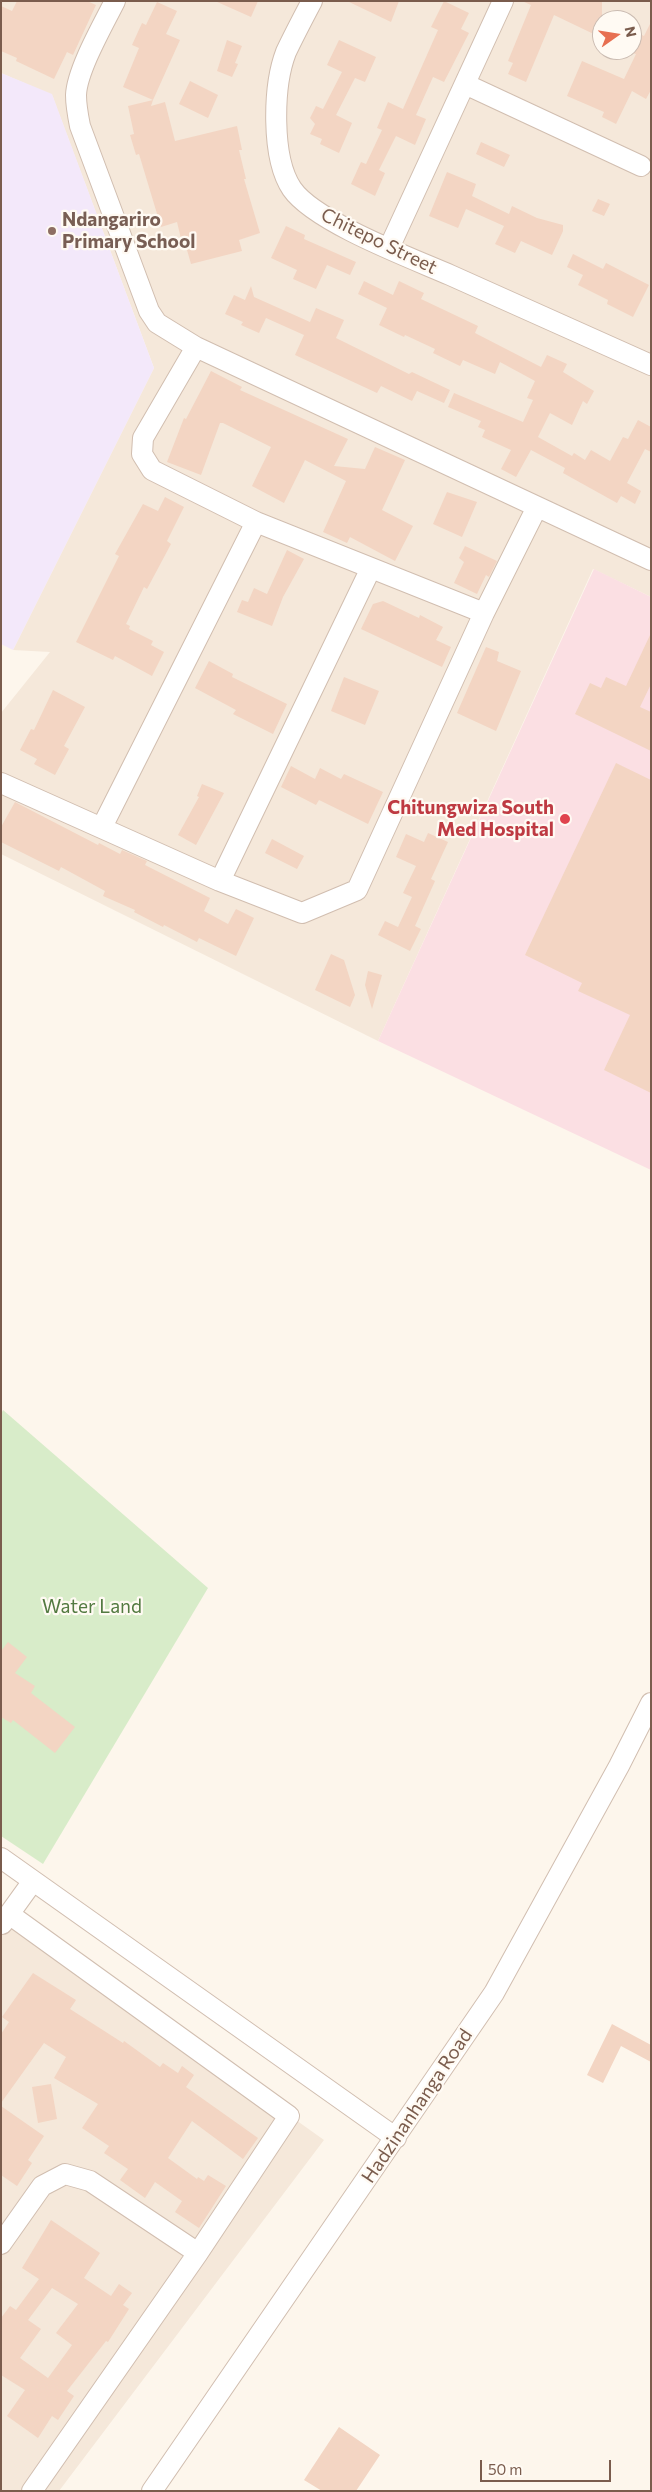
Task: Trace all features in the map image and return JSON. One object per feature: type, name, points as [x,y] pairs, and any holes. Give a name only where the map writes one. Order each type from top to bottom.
[{"type":"street","points":[[115,1],[82,72],[76,93],[78,117],[148,311],[157,323],[196,347],[651,560]]},
{"type":"street","name":"Chitepo Street","points":[[312,1],[286,52],[281,69],[277,97],[279,148],[283,168],[293,189],[319,214],[389,248],[651,365]]},
{"type":"street","points":[[389,248],[503,1]]},
{"type":"street","points":[[464,84],[641,166]]},
{"type":"street","points":[[196,347],[142,438],[142,454],[152,470],[256,522],[484,613]]},
{"type":"street","points":[[1,783],[220,881],[302,913],[357,890],[484,613],[538,507]]},
{"type":"street","points":[[102,828],[256,522]]},
{"type":"street","points":[[220,881],[371,568]]},
{"type":"street","name":"Hadzinanhanga Road","points":[[152,2491],[494,1993],[619,1766],[651,1703]]},
{"type":"street","points":[[1,1858],[396,2138]]},
{"type":"street","points":[[32,2491],[198,2253],[289,2116],[5,1920],[33,1880]]},
{"type":"street","points":[[1,2244],[42,2186],[65,2174],[90,2181],[198,2253]]},
{"type":"shaded area","points":[[1,1],[651,1],[651,597],[593,569],[378,1041],[1,854],[1,713],[50,652],[13,650],[154,368],[52,95],[1,73]]},
{"type":"shaded area","name":"Ndangariro Primary School","points":[[1,73],[52,94],[154,368],[13,650],[1,644]]},
{"type":"shaded area","name":"Chitungwiza South Med Hospital","points":[[594,569],[651,597],[651,1170],[378,1041]]},
{"type":"shaded area","points":[[1,1910],[324,2140],[59,2491],[1,2491]]},
{"type":"green space","name":"Water Land","points":[[3,1410],[208,1588],[43,1864],[1,1836],[1,1414]]},
{"type":"building","points":[[17,1],[87,1],[96,5],[73,55],[67,52],[54,79],[16,61],[17,58],[1,51],[1,6],[12,11]]},
{"type":"building","points":[[215,1],[258,1],[251,17]]},
{"type":"building","points":[[347,1],[399,1],[391,22]]},
{"type":"building","points":[[444,1],[469,13],[461,29],[469,33],[444,82],[433,77],[416,115],[426,119],[415,145],[396,136],[379,170],[385,173],[375,196],[351,184],[361,162],[366,164],[382,130],[377,128],[388,102],[403,109],[438,30],[431,27]]},
{"type":"building","points":[[522,1],[602,1],[602,10],[592,10],[592,33],[554,15],[526,82],[508,74],[513,63],[508,61],[531,5]]},
{"type":"building","points":[[157,2],[177,11],[166,34],[180,40],[153,100],[123,87],[139,48],[132,45],[142,23],[146,25]]},
{"type":"building","points":[[651,22],[651,90],[646,99],[632,91],[616,124],[602,117],[604,112],[567,96],[582,61],[624,79],[633,60],[642,60],[642,35],[644,36]]},
{"type":"building","points":[[227,40],[242,46],[235,63],[238,64],[232,77],[217,71]]},
{"type":"building","points":[[339,40],[376,57],[365,82],[355,78],[336,115],[352,123],[339,153],[320,144],[322,139],[310,134],[315,124],[310,118],[316,106],[323,109],[342,72],[327,65]]},
{"type":"building","points":[[190,81],[218,95],[208,118],[179,104]]},
{"type":"building","points":[[153,100],[151,106],[165,102],[175,141],[237,126],[242,150],[239,150],[246,179],[244,179],[260,233],[239,240],[242,251],[191,264],[185,243],[182,243],[177,222],[161,227],[139,154],[136,155],[130,135],[134,134],[128,106]]},
{"type":"building","points":[[481,142],[510,155],[504,167],[476,154]]},
{"type":"building","points":[[447,172],[476,184],[472,196],[509,214],[512,206],[537,218],[563,225],[563,231],[552,255],[521,241],[515,253],[495,244],[504,226],[466,209],[458,228],[429,216]]},
{"type":"building","points":[[598,199],[610,204],[604,216],[592,211]]},
{"type":"building","points":[[286,226],[305,235],[304,239],[356,262],[350,275],[327,265],[316,289],[293,279],[297,270],[271,258]]},
{"type":"building","points":[[573,254],[603,269],[606,263],[649,285],[633,317],[607,304],[608,300],[578,285],[583,275],[567,267]]},
{"type":"building","points":[[364,281],[393,295],[399,281],[424,293],[421,299],[478,326],[475,333],[541,367],[547,355],[567,364],[563,372],[594,391],[587,404],[583,401],[572,425],[550,413],[538,437],[572,456],[574,453],[585,460],[591,450],[610,461],[623,437],[628,439],[638,420],[651,427],[651,452],[645,449],[627,483],[641,491],[635,504],[621,496],[617,503],[563,473],[565,468],[531,450],[516,477],[501,469],[511,450],[482,437],[485,430],[478,427],[481,421],[448,407],[454,393],[523,422],[533,400],[527,398],[535,381],[500,362],[495,374],[463,360],[460,366],[433,353],[435,349],[379,325],[387,308],[358,294]]},
{"type":"building","points":[[251,286],[254,297],[310,322],[316,308],[344,320],[336,338],[409,374],[412,372],[450,390],[444,403],[417,391],[412,401],[381,386],[377,393],[295,355],[304,335],[266,318],[259,333],[241,325],[243,322],[225,314],[234,295],[245,300]]},
{"type":"building","points":[[211,371],[242,387],[240,390],[348,439],[334,466],[365,469],[375,447],[405,460],[382,510],[413,526],[395,561],[350,537],[347,543],[323,532],[346,481],[305,460],[284,503],[252,486],[271,447],[223,423],[220,423],[201,475],[167,462],[184,418],[186,419]]},
{"type":"building","points":[[447,492],[477,502],[462,537],[433,524]]},
{"type":"building","points":[[165,497],[184,507],[167,541],[171,544],[147,589],[144,587],[126,624],[130,626],[129,629],[153,641],[151,645],[164,652],[152,676],[115,656],[113,660],[76,642],[119,556],[115,554],[143,504],[158,511]]},
{"type":"building","points":[[465,546],[497,561],[489,577],[486,575],[477,594],[454,583],[464,562],[459,558]]},
{"type":"building","points":[[287,550],[304,559],[283,597],[272,626],[237,612],[242,600],[248,602],[254,588],[267,594]]},
{"type":"building","points":[[383,601],[419,618],[420,615],[443,627],[436,640],[451,647],[442,667],[361,629],[373,604]]},
{"type":"building","points":[[651,633],[651,684],[640,707],[651,712],[651,751],[575,714],[590,683],[601,688],[606,677],[626,686]]},
{"type":"building","points":[[486,647],[499,652],[497,661],[521,671],[496,731],[457,713]]},
{"type":"building","points":[[209,661],[233,674],[232,677],[287,704],[273,734],[233,714],[236,710],[195,688]]},
{"type":"building","points":[[344,677],[379,691],[365,725],[331,711]]},
{"type":"building","points":[[53,690],[85,707],[64,746],[69,749],[55,775],[34,764],[37,759],[20,750],[31,729],[34,730]]},
{"type":"building","points":[[616,763],[651,780],[651,1093],[604,1070],[630,1015],[578,991],[582,983],[525,955]]},
{"type":"building","points":[[291,766],[315,779],[320,768],[341,779],[344,774],[383,792],[368,824],[319,800],[316,805],[281,787]]},
{"type":"building","points":[[202,784],[224,793],[196,845],[178,835],[199,797],[197,796]]},
{"type":"building","points":[[15,802],[98,845],[99,843],[120,854],[122,850],[147,861],[145,865],[210,898],[204,911],[228,924],[236,909],[254,918],[236,956],[199,938],[197,942],[164,925],[163,927],[134,912],[135,910],[103,896],[105,891],[61,867],[59,871],[1,842],[1,827]]},
{"type":"building","points":[[428,833],[448,842],[431,879],[435,881],[415,926],[421,929],[410,951],[378,935],[385,921],[398,927],[412,897],[403,893],[416,866],[396,857],[406,834],[424,842]]},
{"type":"building","points":[[272,839],[304,856],[297,869],[265,853]]},
{"type":"building","points":[[331,954],[344,960],[355,995],[350,1007],[315,990]]},
{"type":"building","points":[[368,971],[382,975],[372,1009],[365,985]]},
{"type":"building","points":[[8,1642],[27,1657],[15,1673],[35,1686],[31,1693],[75,1727],[55,1753],[13,1720],[11,1723],[1,1717],[1,1651]]},
{"type":"building","points":[[33,1973],[76,2000],[70,2009],[123,2043],[124,2041],[160,2067],[163,2063],[178,2073],[182,2066],[194,2075],[186,2087],[258,2138],[243,2159],[192,2121],[168,2158],[197,2179],[198,2177],[204,2181],[208,2175],[226,2186],[199,2228],[175,2212],[182,2201],[155,2182],[145,2198],[120,2180],[128,2169],[104,2153],[109,2146],[82,2128],[98,2104],[54,2078],[66,2057],[44,2043],[1,2103],[1,2034],[9,2022],[2,2017]]},
{"type":"building","points":[[612,2024],[651,2045],[651,2062],[621,2046],[603,2083],[587,2075]]},
{"type":"building","points":[[51,2084],[57,2119],[38,2123],[32,2087]]},
{"type":"building","points":[[1,2106],[44,2136],[28,2160],[32,2163],[17,2186],[1,2175]]},
{"type":"building","points":[[51,2220],[100,2253],[84,2278],[111,2296],[119,2284],[132,2293],[123,2305],[129,2309],[108,2342],[106,2341],[67,2391],[74,2396],[58,2420],[52,2416],[38,2438],[7,2416],[25,2390],[1,2375],[1,2318],[10,2306],[16,2310],[39,2279],[22,2268]],"holes":[[[52,2288],[78,2304],[56,2333],[72,2345],[48,2378],[20,2358],[41,2329],[28,2320]]]},
{"type":"building","points":[[339,2427],[380,2455],[356,2491],[322,2491],[304,2480]]},
{"type":"place","name":"Ndangariro Primary School","points":[[52,231]]},
{"type":"place","name":"Chitungwiza South Med Hospital","points":[[565,819]]}]
